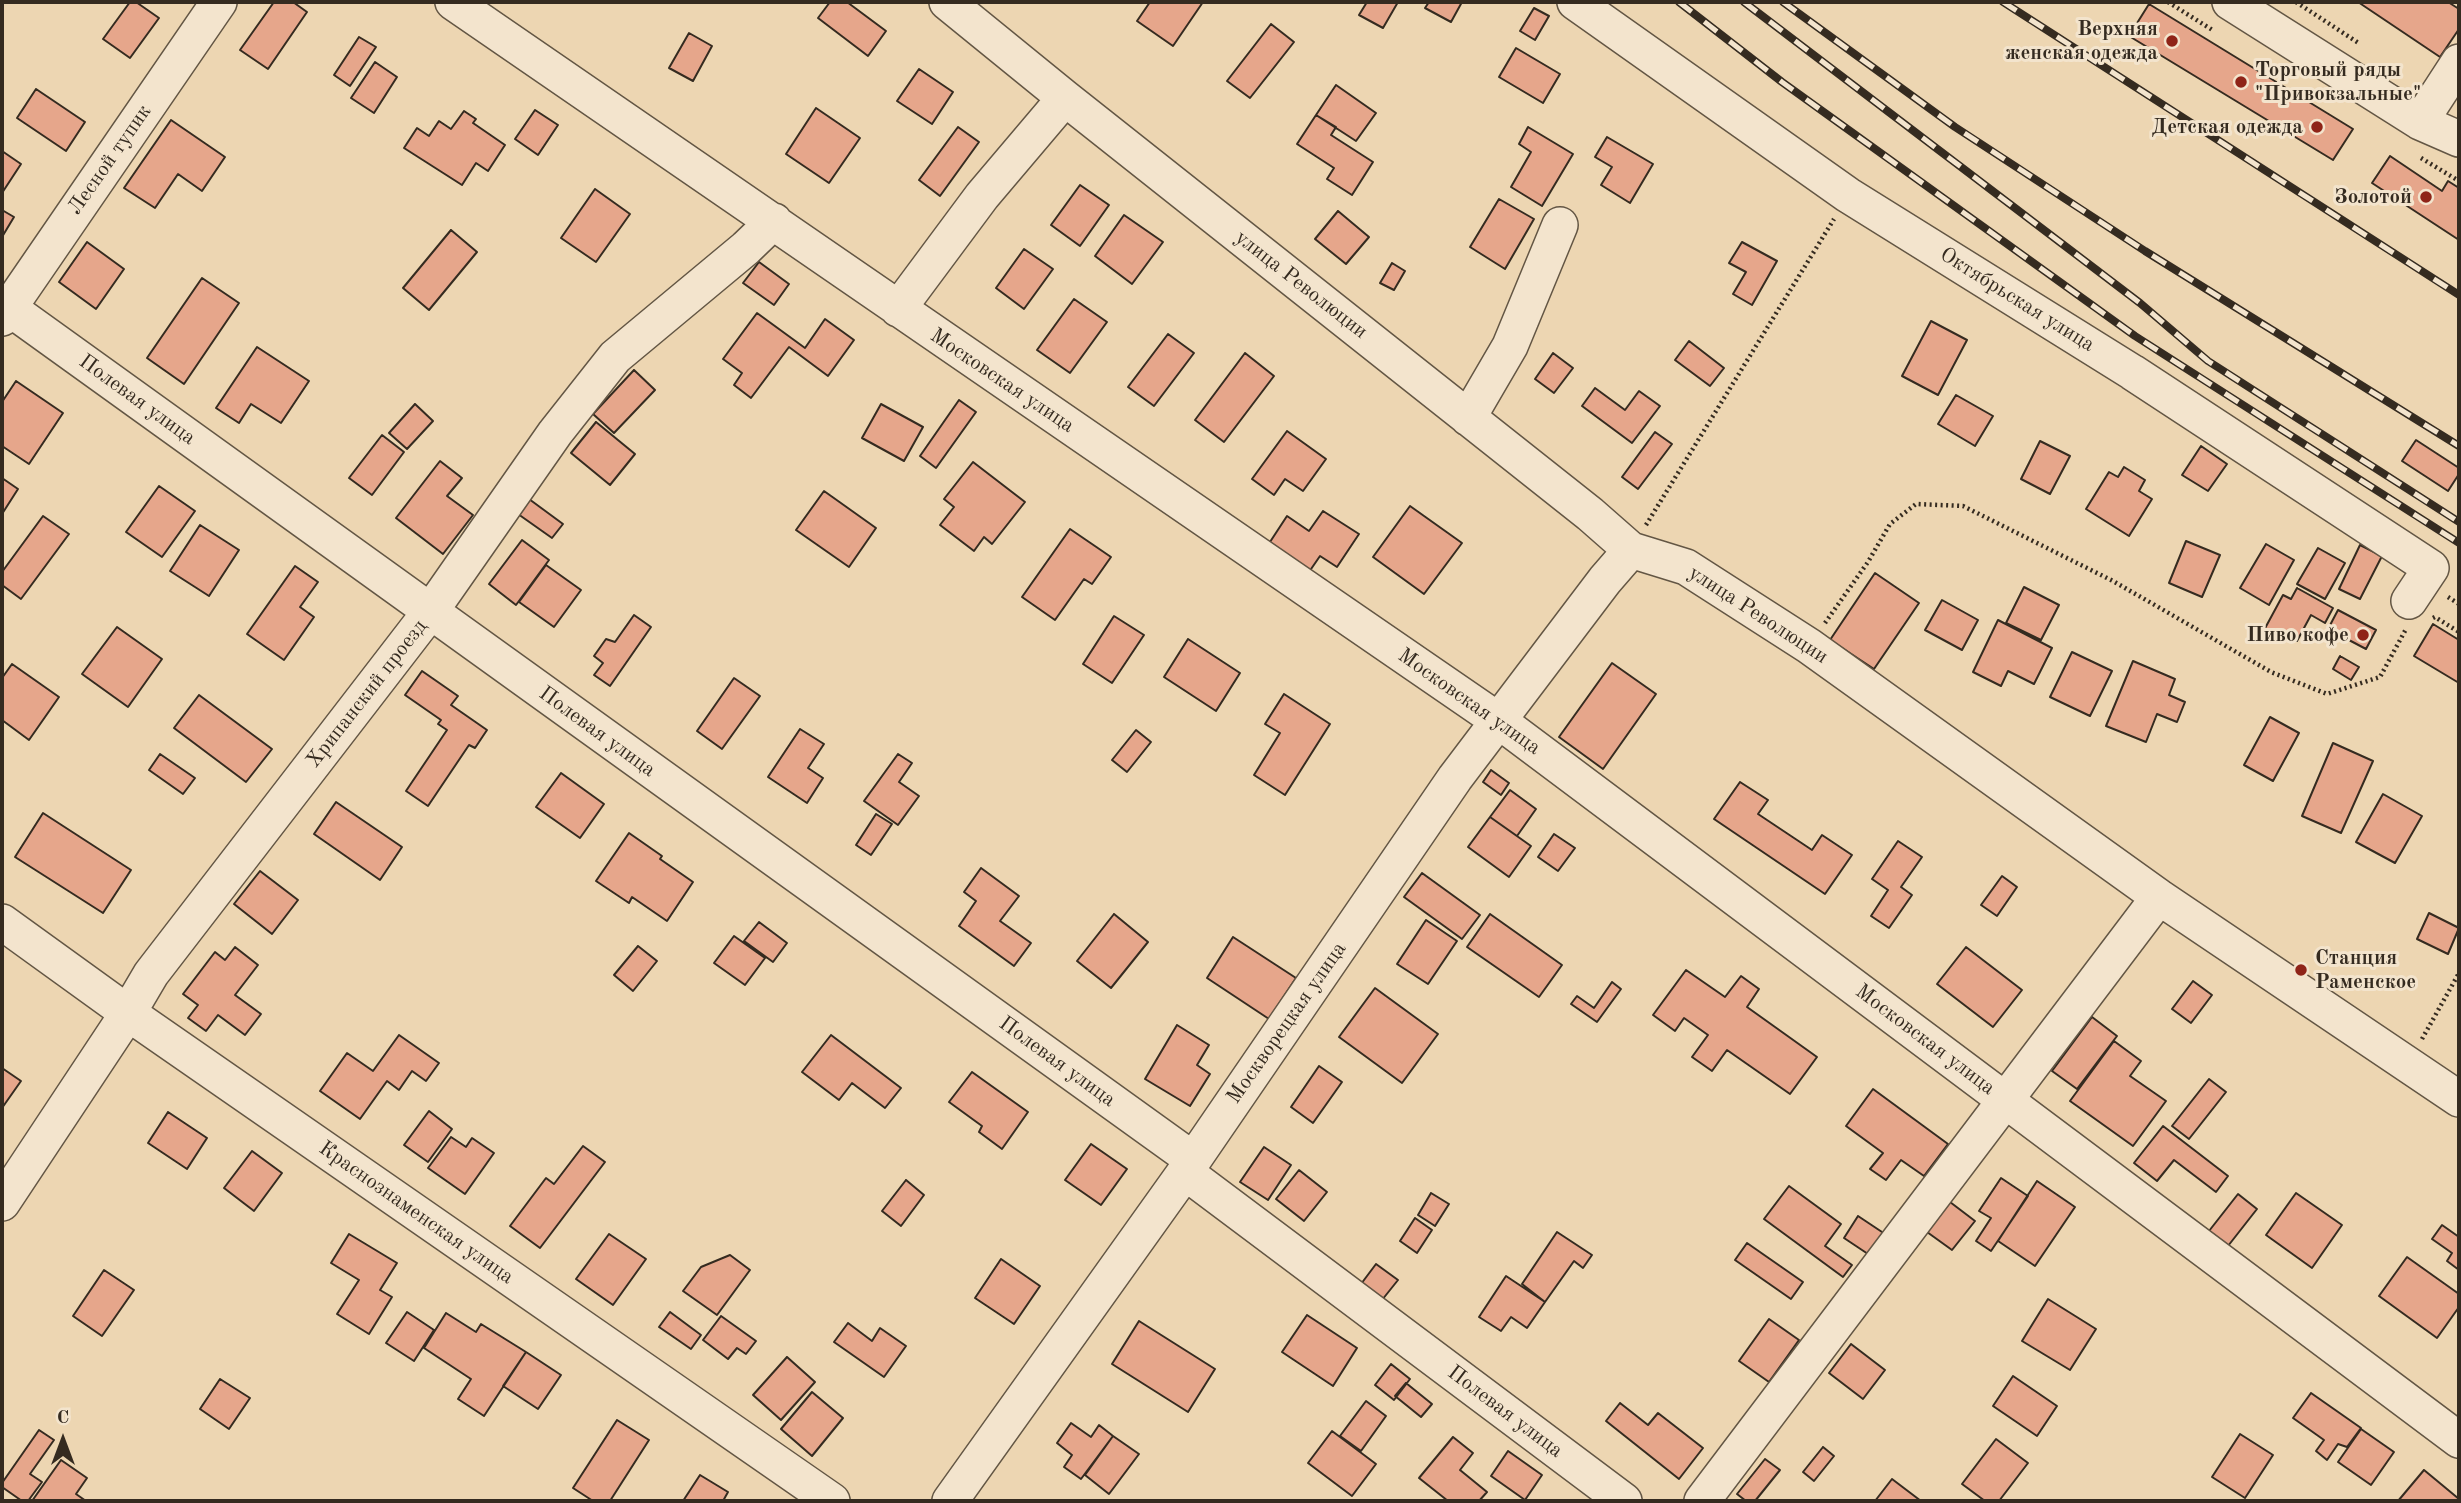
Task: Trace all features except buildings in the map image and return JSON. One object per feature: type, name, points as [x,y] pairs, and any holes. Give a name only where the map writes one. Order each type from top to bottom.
[{"type":"street","name":"Лесной тупик","points":[[4,309],[219,2]]},
{"type":"street","name":"Московская улица","points":[[453,2],[1499,721],[2459,1440]]},
{"type":"street","name":"улица Революции","points":[[947,2],[1590,513],[1631,550],[1686,567],[1809,646],[2159,897],[2459,1099]]},
{"type":"street","name":"Октябрьская улица","points":[[1576,2],[1848,195],[2132,372],[2431,568],[2409,613]]},
{"type":"street","points":[[2231,2],[2420,122],[2459,139]]},
{"type":"street","points":[[2420,122],[2459,62]]},
{"type":"street","points":[[898,309],[982,196],[1065,98]]},
{"type":"street","name":"Хрипанский проезд","points":[[2,1203],[151,974],[430,612],[555,433],[615,357],[746,248],[774,221]]},
{"type":"street","points":[[1468,418],[1510,346],[1559,225]]},
{"type":"street","name":"Полевая улица","points":[[4,309],[430,612],[1189,1166],[1624,1501]]},
{"type":"street","name":"Москворецкая улица","points":[[950,1501],[1189,1166],[1455,778],[1605,580],[1631,550]]},
{"type":"street","points":[[1702,1501],[2159,897]]},
{"type":"street","name":"Краснознаменская улица","points":[[2,922],[128,1013],[832,1501]]},
{"type":"path","points":[[1631,550],[1848,195]]},
{"type":"path","points":[[1809,646],[1868,562],[1890,524],[1916,504],[1963,506],[2113,581],[2271,672],[2327,694],[2380,677],[2409,613]]},
{"type":"path","points":[[2421,1041],[2459,973]]},
{"type":"railway","points":[[1679,2],[1782,82],[2135,336],[2459,543]]},
{"type":"railway","points":[[1744,2],[2140,303],[2208,361],[2459,522]]},
{"type":"railway","points":[[1783,2],[1955,127],[2145,251],[2459,446]]},
{"type":"railway","points":[[2003,2],[2459,295]]},
{"type":"place","name":"Верхняя женская одежда","points":[[2172,41]]},
{"type":"place","name":"Торговый ряды \"Привокзальные\"","points":[[2241,82]]},
{"type":"place","name":"Детская одежда","points":[[2317,127]]},
{"type":"place","name":"Золотой","points":[[2426,197]]},
{"type":"place","name":"Пиво кофе","points":[[2363,635]]},
{"type":"place","name":"Станция Раменское","points":[[2301,970]]}]
